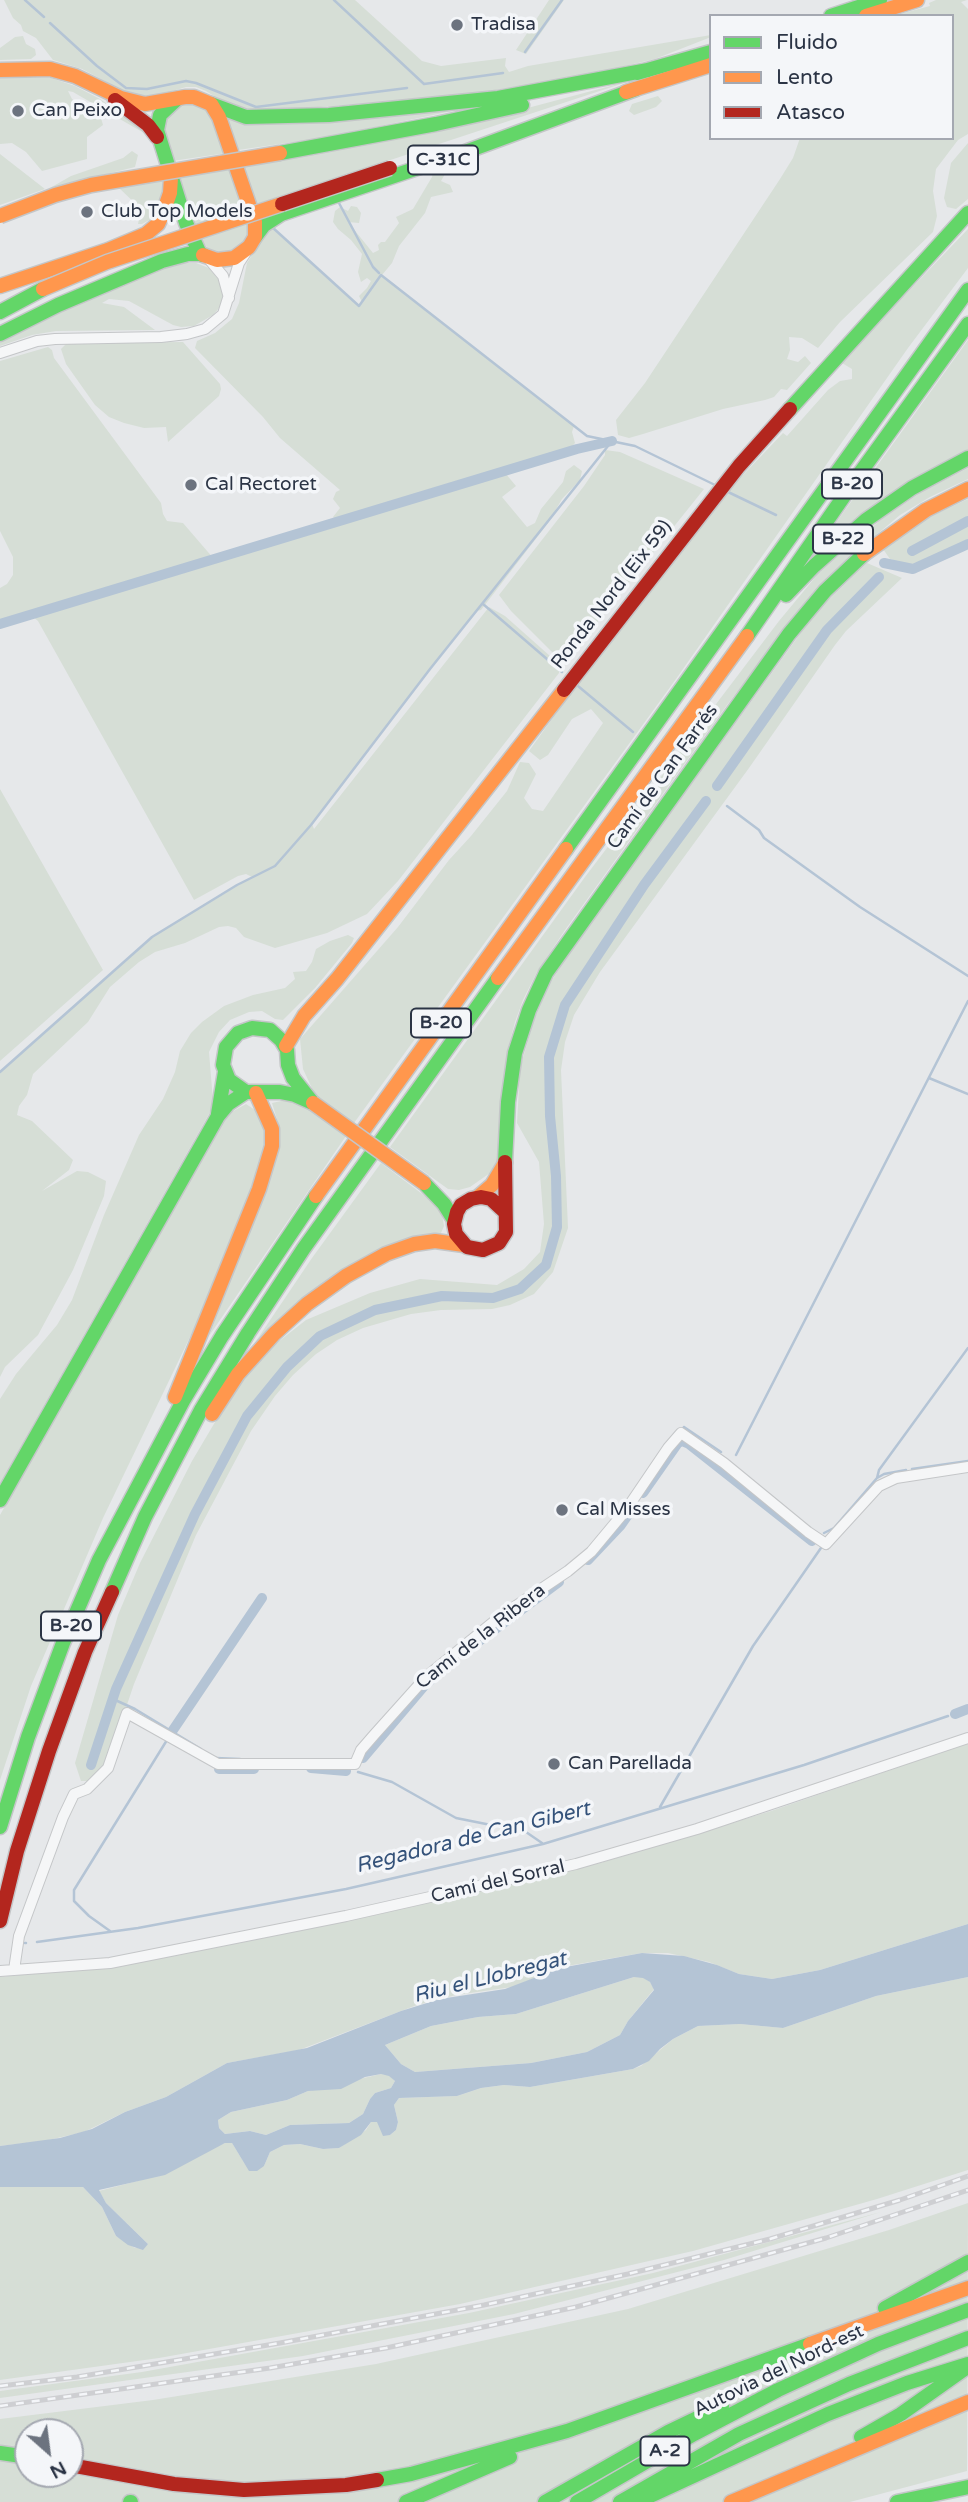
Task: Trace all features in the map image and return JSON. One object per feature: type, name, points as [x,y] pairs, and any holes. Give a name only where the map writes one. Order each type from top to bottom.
[{"type":"main road","points":[[837,14],[880,0]]},
{"type":"main road","points":[[872,14],[916,0]]},
{"type":"main road","name":"C-31C","points":[[0,216],[55,195],[91,186],[512,107],[709,53]]},
{"type":"main road","name":"C-31C","points":[[0,312],[43,289],[107,262],[544,116],[709,66]]},
{"type":"main road","points":[[0,70],[50,69],[75,76],[121,98],[145,104],[194,97],[246,117],[329,115],[498,98],[648,70]]},
{"type":"main road","points":[[94,85],[142,120],[158,139]]},
{"type":"main road","name":"C-31C","points":[[252,242],[264,225],[281,214],[451,158],[636,89]]},
{"type":"main road","points":[[177,99],[164,108],[160,115],[157,123],[158,139],[194,243],[203,255]]},
{"type":"main road","points":[[0,334],[58,305],[162,261],[188,254],[217,260],[240,256],[252,242],[256,222],[219,117],[211,104]]},
{"type":"main road","points":[[0,286],[108,250],[146,234],[158,223],[163,213],[170,193],[171,178]]},
{"type":"main road","name":"Ronda Nord (Eix 59)","points":[[286,1046],[304,1016],[376,930],[739,466],[968,213]]},
{"type":"main road","name":"B-20","points":[[0,1827],[28,1737],[99,1560],[164,1435],[222,1336],[294,1227],[968,290]]},
{"type":"main road","name":"B-20","points":[[1,1917],[17,1851],[85,1652],[145,1517],[201,1410],[304,1248],[739,647],[968,324]]},
{"type":"main road","name":"B-22","points":[[739,647],[800,581],[847,536],[912,488],[968,458]]},
{"type":"main road","name":"Camí de Can Farrés","points":[[505,1212],[508,1102],[515,1053],[529,1010],[554,962],[789,634],[825,591],[891,533],[926,510],[968,489]]},
{"type":"main road","points":[[270,1031],[304,1016]]},
{"type":"main road","points":[[218,1116],[225,1072],[223,1054],[232,1038],[248,1028],[270,1031],[286,1046],[289,1065],[299,1088],[313,1103],[424,1183],[444,1203],[454,1220],[456,1234],[464,1245]]},
{"type":"main road","points":[[0,1500],[218,1116],[228,1104],[281,1081],[289,1065]]},
{"type":"main road","points":[[225,1072],[233,1085],[256,1092],[295,1095],[313,1103]]},
{"type":"main road","points":[[164,1435],[181,1381],[259,1189],[272,1146],[272,1129],[256,1092]]},
{"type":"main road","points":[[454,1220],[459,1209],[492,1185],[505,1162]]},
{"type":"main road","points":[[145,1517],[238,1374],[274,1334],[307,1304],[346,1276],[386,1254],[414,1244],[435,1241],[483,1250],[499,1243],[507,1229],[505,1212],[494,1201],[451,1196],[424,1183]]},
{"type":"main road","points":[[763,2361],[869,2316],[968,2262]]},
{"type":"main road","points":[[84,2468],[140,2479],[244,2490],[321,2487],[422,2472],[567,2431],[968,2288]]},
{"type":"main road","name":"Autovia del Nord-est","points":[[577,2502],[737,2410],[878,2344],[968,2310]]},
{"type":"main road","name":"Autovia del Nord-est","points":[[620,2502],[739,2434],[849,2384],[968,2338]]},
{"type":"main road","points":[[545,2502],[709,2413],[780,2380],[878,2344]]},
{"type":"main road","points":[[891,2428],[917,2403],[968,2366]]},
{"type":"main road","points":[[637,2502],[828,2414],[907,2383],[968,2366]]},
{"type":"main road","points":[[731,2502],[891,2428],[968,2403]]},
{"type":"main road","points":[[406,2502],[567,2431]]},
{"type":"main road","points":[[420,2502],[465,2476]]},
{"type":"main road","points":[[897,2502],[968,2487]]},
{"type":"street","points":[[0,353],[37,341],[187,334],[205,329],[223,314],[239,263],[252,242]]},
{"type":"street","points":[[203,255],[223,276],[229,299]]},
{"type":"street","name":"Camí de la Ribera","points":[[14,1970],[19,1936],[63,1817],[74,1794],[87,1789],[108,1769],[127,1713],[218,1764],[355,1764],[361,1751],[374,1735],[426,1677],[501,1616],[568,1571],[591,1552],[620,1518],[681,1433],[724,1462],[826,1544],[880,1486],[896,1478],[968,1467]]},
{"type":"street","name":"Camí del Sorral","points":[[14,1970],[110,1963],[346,1916],[576,1864],[697,1829],[968,1738]]},
{"type":"street","points":[[0,1971],[14,1970]]},
{"type":"shaded area","points":[[4,0],[355,0],[422,61],[441,66],[506,58],[505,66],[509,72],[528,66],[709,35],[709,38],[655,59],[591,74],[466,95],[260,112],[229,106],[196,87],[143,97],[124,91],[82,69],[53,60],[36,38],[23,31]]},
{"type":"shaded area","points":[[549,0],[564,0],[526,54],[516,50]]},
{"type":"shaded area","points":[[936,0],[967,0],[961,2],[968,9],[968,134],[958,140],[936,169],[933,191],[937,216],[933,232],[840,322],[818,348],[802,338],[789,337],[790,350],[787,359],[798,362],[805,356],[811,363],[787,390],[781,389],[774,397],[765,400],[723,409],[629,438],[618,435],[616,420],[645,383],[780,179],[793,158],[799,140],[954,140],[954,14],[900,14],[930,6],[929,3]]},
{"type":"shaded area","points":[[23,36],[26,44],[35,49],[36,55],[31,59],[0,60],[0,48],[15,37]]},
{"type":"shaded area","points":[[0,78],[51,78],[75,86],[100,99],[146,131],[144,133],[68,91],[72,99],[101,118],[103,125],[87,137],[87,159],[42,171],[26,152],[12,143],[0,144]]},
{"type":"shaded area","points":[[633,80],[257,204],[243,166],[505,114]]},
{"type":"shaded area","points":[[658,96],[662,101],[656,107],[634,115],[629,111],[632,104]]},
{"type":"shaded area","points":[[191,102],[207,109],[215,120],[227,153],[172,161],[163,128],[169,111],[175,105]]},
{"type":"shaded area","points":[[472,107],[322,138],[238,150],[227,117]]},
{"type":"shaded area","points":[[968,143],[968,199],[956,209],[947,207],[944,198],[951,163]]},
{"type":"shaded area","points":[[132,151],[138,155],[135,167],[50,188],[71,176],[123,158]]},
{"type":"shaded area","points":[[0,154],[45,189],[0,205]]},
{"type":"shaded area","points":[[232,168],[245,209],[193,226],[177,176]]},
{"type":"shaded area","points":[[441,171],[445,174],[441,181],[450,185],[453,192],[431,197],[425,213],[399,246],[392,263],[382,275],[574,426],[572,432],[575,443],[567,452],[506,474],[516,486],[502,497],[527,527],[535,523],[541,509],[563,482],[566,471],[574,465],[582,471],[580,480],[562,499],[548,523],[481,610],[476,611],[430,669],[312,824],[314,829],[489,607],[505,616],[559,664],[559,673],[398,881],[367,914],[327,933],[275,948],[244,937],[236,928],[228,926],[155,952],[110,987],[88,1022],[33,1074],[17,1115],[32,1121],[73,1160],[69,1170],[42,1191],[77,1171],[88,1172],[106,1181],[104,1196],[73,1270],[38,1335],[5,1367],[0,1377],[0,1072],[152,937],[252,877],[246,874],[238,876],[194,900],[38,621],[31,615],[0,624],[0,588],[7,584],[13,575],[13,557],[0,531],[0,361],[48,347],[52,350],[54,358],[161,503],[167,521],[183,523],[214,559],[337,522],[333,517],[340,508],[333,499],[340,490],[280,438],[195,348],[197,341],[215,333],[232,319],[239,303],[247,263],[272,227],[360,306],[362,302],[359,296],[371,281],[367,278],[361,282],[358,272],[362,254],[333,222],[335,211],[340,207],[348,211],[351,206],[357,207],[361,213],[359,223],[348,222],[373,253],[379,250],[378,245],[385,242],[399,223],[396,217],[413,209],[433,173]]},
{"type":"shaded area","points":[[163,179],[162,194],[155,217],[138,224],[141,209],[118,187]]},
{"type":"shaded area","points":[[249,221],[244,245],[227,254],[211,252],[199,238]]},
{"type":"shaded area","points":[[968,229],[968,268],[908,348],[676,679],[354,1123],[316,1097],[303,1069],[300,1039],[398,927],[449,860],[507,791],[520,762],[529,763],[536,774],[524,798],[532,809],[543,811],[603,723],[591,709],[572,719],[548,755],[540,760],[529,751],[572,691],[723,498],[729,485],[743,475],[783,433],[787,436],[828,390],[840,381],[852,379],[852,369],[842,363]]},
{"type":"shaded area","points":[[181,263],[196,263],[209,268],[222,284],[224,296],[220,307],[213,315],[194,326],[173,325],[129,301],[109,299],[102,303],[124,307],[155,330],[56,331],[32,335],[0,346],[0,340],[52,314],[130,280]]},
{"type":"shaded area","points":[[968,340],[968,451],[816,553],[822,542]]},
{"type":"shaded area","points":[[183,342],[220,384],[221,389],[219,396],[168,442],[166,427],[144,428],[124,423],[109,417],[95,405],[66,364],[61,349],[66,344],[77,343]]},
{"type":"shaded area","points":[[605,450],[620,452],[704,489],[567,660],[557,657],[511,611],[499,595],[584,486],[605,455]]},
{"type":"shaded area","points":[[968,468],[968,479],[900,515],[838,567],[812,594],[727,705],[565,930],[537,972],[515,1022],[507,1053],[498,1158],[490,1173],[470,1187],[448,1189],[390,1147],[585,877],[779,621],[822,569],[883,518],[923,491]]},
{"type":"shaded area","points":[[968,499],[968,540],[918,564],[909,565],[890,559],[883,549],[925,519]]},
{"type":"shaded area","points":[[867,563],[902,578],[846,631],[835,645],[600,972],[574,1015],[565,1042],[561,1070],[568,1228],[553,1272],[534,1294],[510,1305],[492,1309],[441,1310],[411,1314],[363,1328],[316,1354],[293,1375],[251,1431],[196,1535],[134,1684],[106,1767],[89,1781],[81,1781],[75,1763],[118,1615],[140,1563],[192,1461],[221,1412],[269,1349],[306,1320],[370,1293],[420,1279],[497,1285],[524,1269],[540,1252],[544,1224],[539,1162],[517,1123],[520,1068],[547,988],[568,955],[805,627],[825,603]]},
{"type":"shaded area","points":[[0,789],[103,970],[0,1061]]},
{"type":"shaded area","points":[[348,935],[354,938],[352,943],[315,988],[283,1020],[275,1019],[262,1011],[249,1012],[230,1020],[219,1032],[209,1052],[213,1101],[209,1114],[0,1483],[0,1399],[16,1374],[57,1325],[72,1300],[104,1215],[139,1135],[163,1099],[175,1072],[180,1051],[191,1033],[224,1006],[253,995],[285,988],[295,979],[293,972],[306,971],[316,949]]},
{"type":"shaded area","points":[[286,1100],[307,1106],[346,1136],[209,1336],[265,1190],[279,1126],[272,1103]]},
{"type":"shaded area","points":[[246,1104],[261,1114],[267,1143],[215,1285],[103,1518],[31,1686],[0,1780],[0,1515],[228,1114]]},
{"type":"shaded area","points":[[381,1163],[437,1205],[444,1226],[441,1233],[422,1235],[254,1344],[312,1258]]},
{"type":"shaded area","points":[[968,1743],[968,1924],[820,1970],[772,1979],[739,1974],[709,1962],[668,1953],[642,1953],[567,1966],[512,1987],[456,1995],[417,2005],[299,2050],[227,2063],[166,2097],[125,2112],[84,2132],[44,2141],[0,2146],[0,1977],[145,1961],[383,1913],[600,1863],[771,1811]]},
{"type":"shaded area","points":[[634,1977],[643,1977],[654,1989],[620,2035],[587,2052],[531,2063],[415,2072],[401,2064],[385,2045],[431,2026],[478,2017],[516,2014]]},
{"type":"shaded area","points":[[968,1977],[968,2170],[877,2199],[693,2251],[460,2304],[159,2358],[0,2380],[0,2187],[83,2187],[102,2207],[116,2236],[135,2248],[148,2244],[106,2203],[99,2191],[141,2180],[225,2143],[232,2143],[245,2164],[264,2166],[270,2152],[284,2145],[339,2148],[366,2130],[371,2122],[377,2121],[390,2135],[396,2130],[398,2122],[394,2105],[399,2098],[457,2096],[481,2088],[504,2085],[530,2087],[633,2069],[641,2066],[673,2039],[698,2026],[740,2024],[783,2028],[876,1996]]},
{"type":"shaded area","points":[[381,2074],[389,2075],[395,2081],[391,2088],[375,2093],[363,2114],[349,2123],[290,2125],[266,2135],[250,2131],[225,2134],[219,2128],[218,2120],[231,2112],[287,2100],[308,2091]]},
{"type":"shaded area","points":[[968,2203],[967,2471],[850,2502],[0,2502],[0,2419],[153,2400],[376,2364],[628,2309],[889,2230]]},
{"type":"shaded area","points":[[881,2212],[724,2260],[514,2314],[303,2356],[0,2398],[0,2391],[142,2372],[469,2313],[653,2273]]},
{"type":"water","points":[[968,1924],[968,1977],[876,1996],[783,2028],[740,2024],[698,2026],[673,2039],[649,2061],[633,2069],[530,2087],[504,2085],[481,2088],[457,2096],[399,2098],[394,2105],[398,2122],[396,2130],[390,2135],[383,2136],[377,2122],[371,2122],[361,2135],[339,2148],[284,2145],[270,2152],[264,2166],[257,2171],[249,2171],[232,2143],[225,2143],[165,2175],[99,2190],[106,2203],[148,2244],[143,2250],[128,2245],[116,2236],[102,2207],[83,2187],[0,2187],[0,2146],[60,2138],[92,2129],[125,2112],[166,2097],[227,2063],[307,2048],[401,2011],[440,1999],[505,1989],[560,1968],[642,1953],[684,1956],[739,1974],[772,1979],[820,1970]],"holes":[[[634,1977],[650,1982],[654,1990],[620,2035],[587,2052],[531,2063],[415,2072],[401,2064],[385,2045],[431,2026],[478,2017],[516,2014]],[[381,2074],[395,2081],[391,2088],[375,2093],[363,2114],[349,2123],[290,2125],[266,2135],[250,2131],[225,2134],[219,2128],[218,2120],[231,2112],[287,2100],[308,2091],[341,2089],[365,2077]]]},
{"type":"waterway","points":[[25,0],[44,17]]},
{"type":"waterway","points":[[334,0],[424,84],[503,73]]},
{"type":"waterway","points":[[525,52],[562,0]]},
{"type":"waterway","points":[[50,23],[97,66],[126,88],[147,89],[186,81],[256,107],[407,88]]},
{"type":"waterway","points":[[339,203],[373,267],[379,273]]},
{"type":"waterway","points":[[272,227],[359,306],[381,275],[587,436],[635,446],[715,485]]},
{"type":"waterway","points":[[0,1072],[152,937],[237,885],[275,866],[311,825],[430,669],[612,441]]},
{"type":"waterway","points":[[0,624],[577,449],[612,441]]},
{"type":"waterway","points":[[726,491],[776,515]]},
{"type":"waterway","points":[[912,551],[968,521]]},
{"type":"waterway","points":[[884,563],[913,569],[968,544]]},
{"type":"waterway","points":[[717,786],[827,630],[879,577]]},
{"type":"waterway","points":[[483,604],[562,672]]},
{"type":"waterway","points":[[578,686],[633,732]]},
{"type":"waterway","points":[[91,1765],[116,1689],[195,1514],[247,1416],[287,1367],[320,1336],[375,1310],[442,1296],[493,1298],[520,1289],[546,1265],[557,1227],[549,1057],[565,1005],[644,885],[706,801]]},
{"type":"waterway","points":[[727,806],[759,830],[764,838],[860,907],[968,976]]},
{"type":"waterway","points":[[736,1455],[968,1001]]},
{"type":"waterway","points":[[929,1078],[968,1094]]},
{"type":"waterway","points":[[877,1478],[879,1470],[968,1348]]},
{"type":"waterway","points":[[683,1430],[684,1427],[721,1452]]},
{"type":"waterway","points":[[643,1493],[682,1441],[812,1541]]},
{"type":"waterway","points":[[912,1469],[968,1461]]},
{"type":"waterway","points":[[824,1533],[834,1528],[877,1478],[906,1470]]},
{"type":"waterway","points":[[588,1560],[621,1525],[635,1505]]},
{"type":"waterway","points":[[660,1807],[753,1646],[823,1545]]},
{"type":"waterway","points":[[467,1650],[559,1582]]},
{"type":"waterway","points":[[171,1733],[262,1598]]},
{"type":"waterway","points":[[363,1758],[425,1685],[452,1661]]},
{"type":"waterway","points":[[113,1699],[135,1709],[201,1749]]},
{"type":"waterway","name":"Regadora de Can Gibert","points":[[955,1714],[968,1709]]},
{"type":"waterway","name":"Regadora de Can Gibert","points":[[37,1942],[138,1928],[346,1889],[543,1844],[804,1765],[948,1716]]},
{"type":"waterway","points":[[110,1931],[74,1901],[74,1890],[167,1740]]},
{"type":"waterway","points":[[216,1758],[240,1759]]},
{"type":"waterway","points":[[311,1768],[346,1771]]},
{"type":"waterway","points":[[219,1769],[254,1769]]},
{"type":"waterway","points":[[358,1772],[392,1782],[456,1818],[526,1832],[542,1843]]},
{"type":"railway","points":[[0,2386],[77,2377],[280,2343],[484,2305],[628,2274],[770,2239],[900,2200],[968,2176]]},
{"type":"railway","points":[[0,2406],[270,2368],[386,2348],[576,2307],[826,2238],[968,2190]]},
{"type":"traffic: fast","points":[[837,14],[880,0]]},
{"type":"traffic: fast","points":[[637,73],[709,53]]},
{"type":"traffic: fast","points":[[211,104],[246,117],[329,115],[498,98],[648,70]]},
{"type":"traffic: fast","points":[[255,237],[264,225],[281,214],[465,152],[636,89]]},
{"type":"traffic: fast","points":[[177,99],[160,115],[157,130],[186,223],[200,254],[203,255]]},
{"type":"traffic: fast","points":[[280,153],[522,105]]},
{"type":"traffic: fast","points":[[790,409],[968,213]]},
{"type":"traffic: fast","points":[[0,334],[58,305],[162,261],[188,254],[200,254]]},
{"type":"traffic: fast","points":[[0,312],[43,289]]},
{"type":"traffic: fast","points":[[566,849],[968,290]]},
{"type":"traffic: fast","points":[[747,636],[968,324]]},
{"type":"traffic: fast","points":[[786,595],[866,520],[912,488],[968,458]]},
{"type":"traffic: fast","points":[[505,1162],[508,1102],[515,1053],[529,1010],[546,973],[789,634],[825,591],[864,554]]},
{"type":"traffic: fast","points":[[112,1592],[145,1517],[201,1410],[248,1333],[304,1248],[498,978]]},
{"type":"traffic: fast","points":[[252,1028],[270,1030],[281,1040],[287,1050],[288,1065],[293,1078],[313,1103],[280,1092],[246,1092],[229,1080],[223,1065],[226,1047],[238,1033],[252,1028]]},
{"type":"traffic: fast","points":[[218,1114],[225,1072]]},
{"type":"traffic: fast","points":[[0,1500],[218,1116],[228,1104],[246,1092]]},
{"type":"traffic: fast","points":[[424,1183],[444,1204],[454,1220]]},
{"type":"traffic: fast","points":[[0,1827],[28,1737],[63,1643],[99,1560],[183,1401],[222,1336],[316,1196]]},
{"type":"traffic: fast","points":[[885,2308],[968,2262]]},
{"type":"traffic: fast","points":[[577,2502],[694,2434],[778,2390],[878,2344],[968,2310]]},
{"type":"traffic: fast","points":[[620,2502],[739,2434],[849,2384],[968,2338]]},
{"type":"traffic: fast","points":[[377,2480],[411,2474],[567,2431],[810,2344]]},
{"type":"traffic: fast","points":[[637,2502],[828,2414],[907,2383],[968,2364]]},
{"type":"traffic: fast","points":[[861,2437],[901,2414],[963,2370]]},
{"type":"traffic: fast","points":[[545,2502],[668,2432],[722,2406]]},
{"type":"traffic: fast","points":[[0,2453],[14,2455]]},
{"type":"traffic: fast","points":[[406,2502],[510,2457]]},
{"type":"traffic: fast","points":[[897,2502],[968,2487]]},
{"type":"traffic: slow","points":[[872,14],[917,0]]},
{"type":"traffic: slow","points":[[626,92],[709,66]]},
{"type":"traffic: slow","points":[[0,70],[50,69],[75,76],[121,98],[145,104],[185,97],[194,97],[211,104],[219,117],[255,222],[255,237],[249,247],[234,258],[217,260],[203,255]]},
{"type":"traffic: slow","points":[[0,216],[55,195],[91,185],[280,153]]},
{"type":"traffic: slow","points":[[0,286],[108,250],[146,234],[158,224],[163,213],[170,193],[171,178]]},
{"type":"traffic: slow","points":[[43,289],[107,262],[282,204]]},
{"type":"traffic: slow","points":[[864,554],[926,510],[968,489]]},
{"type":"traffic: slow","points":[[498,978],[747,636]]},
{"type":"traffic: slow","points":[[286,1046],[304,1016],[337,979],[564,690]]},
{"type":"traffic: slow","points":[[316,1196],[566,849]]},
{"type":"traffic: slow","points":[[175,1397],[259,1189],[272,1146],[272,1129],[256,1093]]},
{"type":"traffic: slow","points":[[313,1103],[424,1183]]},
{"type":"traffic: slow","points":[[478,1197],[492,1185],[505,1163]]},
{"type":"traffic: slow","points":[[212,1414],[238,1374],[274,1334],[307,1304],[346,1276],[386,1254],[414,1244],[435,1241],[464,1245]]},
{"type":"traffic: slow","points":[[810,2344],[968,2288]]},
{"type":"traffic: slow","points":[[731,2502],[968,2402]]},
{"type":"traffic: jam","points":[[115,100],[148,125],[157,137]]},
{"type":"traffic: jam","points":[[282,204],[390,168]]},
{"type":"traffic: jam","points":[[564,690],[739,466],[790,409]]},
{"type":"traffic: jam","points":[[505,1162],[506,1232],[499,1243],[483,1250],[467,1247],[456,1234],[454,1224],[457,1212],[461,1205],[471,1199],[491,1199],[505,1212]]},
{"type":"traffic: jam","points":[[0,1921],[17,1851],[49,1751],[85,1652],[112,1592]]},
{"type":"traffic: jam","points":[[84,2468],[174,2484],[244,2490],[346,2485],[377,2480]]},
{"type":"place","name":"Tradisa","points":[[457,25]]},
{"type":"place","name":"Can Peixo","points":[[18,111]]},
{"type":"place","name":"Club Top Models","points":[[87,212]]},
{"type":"place","name":"Cal Rectoret","points":[[191,485]]},
{"type":"place","name":"Cal Misses","points":[[562,1510]]},
{"type":"place","name":"Can Parellada","points":[[554,1764]]},
{"type":"water label","name":"Riu el Llobregat","points":[[490,1978]]}]
